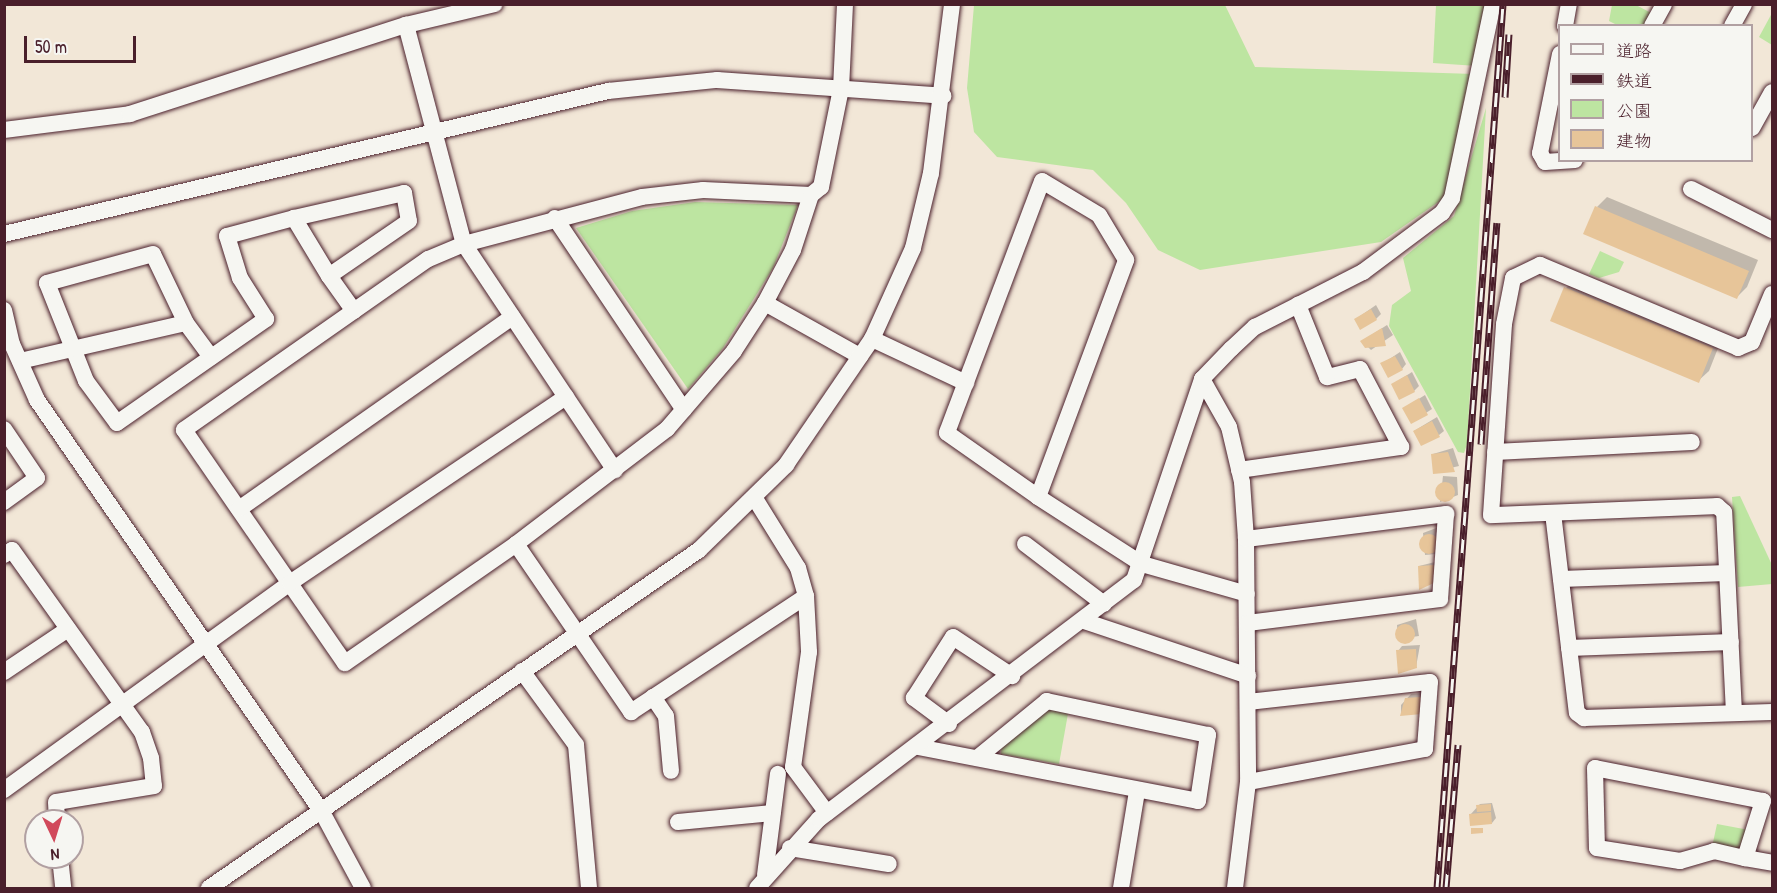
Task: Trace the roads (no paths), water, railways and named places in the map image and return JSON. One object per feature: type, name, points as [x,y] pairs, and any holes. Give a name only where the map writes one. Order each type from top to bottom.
[{"type":"street","points":[[4,130],[130,114],[406,25],[495,4]]},
{"type":"street","points":[[811,195],[703,190],[642,197],[555,218],[464,244],[428,259],[184,430],[345,663],[516,544],[615,470],[684,410],[765,303],[793,250],[811,195],[821,186],[841,89],[845,4]]},
{"type":"street","points":[[217,886],[575,633],[699,550],[786,465],[872,339],[913,248],[943,96],[952,4]]},
{"type":"street","points":[[761,881],[790,848],[827,813],[949,724],[1134,580],[1142,564],[1202,379],[1255,327],[1364,272],[1442,213],[1452,198],[1492,4]]},
{"type":"street","points":[[1565,24],[1569,4]]},
{"type":"street","points":[[1653,24],[1664,4]]},
{"type":"street","points":[[1733,24],[1744,4]]},
{"type":"street","points":[[406,25],[464,244],[615,470]]},
{"type":"street","points":[[1558,64],[1540,153],[1545,162],[1558,161]]},
{"type":"street","points":[[4,234],[608,91],[659,84],[775,81],[841,89],[943,96]]},
{"type":"street","points":[[1753,126],[1773,92]]},
{"type":"street","points":[[1038,497],[1126,260],[1099,215],[1042,181],[947,433],[1038,497],[1142,564],[1247,594]]},
{"type":"street","points":[[211,357],[186,323],[153,254],[47,283],[86,381],[117,423],[266,319],[240,278],[227,236],[404,193],[409,221],[329,276]]},
{"type":"street","points":[[1696,196],[1773,230]]},
{"type":"street","points":[[294,218],[329,276],[354,311]]},
{"type":"street","points":[[555,218],[684,410]]},
{"type":"street","points":[[1734,713],[1724,512],[1717,506],[1491,516],[1504,324],[1512,278],[1525,269],[1540,265],[1738,348],[1752,342],[1773,294]]},
{"type":"street","points":[[765,303],[860,356]]},
{"type":"street","points":[[1239,470],[1401,447],[1360,369],[1327,377],[1298,305]]},
{"type":"street","points":[[4,310],[20,361],[37,400],[322,812],[363,888]]},
{"type":"street","points":[[239,509],[512,317]]},
{"type":"street","points":[[20,361],[186,323]]},
{"type":"street","points":[[872,339],[966,383]]},
{"type":"street","points":[[1202,379],[1229,427],[1239,470],[1246,539],[1248,783],[1235,888]]},
{"type":"street","points":[[4,790],[290,583],[566,397]]},
{"type":"street","points":[[4,429],[37,478],[4,502]]},
{"type":"street","points":[[1495,452],[1692,442]]},
{"type":"street","points":[[754,497],[798,568],[806,596],[809,652],[794,767],[827,813]]},
{"type":"street","points":[[1553,513],[1577,714],[1584,718],[1773,712]]},
{"type":"street","points":[[1246,539],[1446,514],[1440,599],[1248,623]]},
{"type":"street","points":[[516,544],[631,712],[806,596]]},
{"type":"street","points":[[1025,544],[1104,604]]},
{"type":"street","points":[[7,548],[142,732],[154,786],[56,802],[56,809]]},
{"type":"street","points":[[1561,579],[1727,573]]},
{"type":"street","points":[[1084,621],[1248,676]]},
{"type":"street","points":[[4,672],[68,629]]},
{"type":"street","points":[[949,724],[914,698],[953,636],[1012,676]]},
{"type":"street","points":[[1569,648],[1731,642]]},
{"type":"street","points":[[522,671],[576,745],[589,888]]},
{"type":"street","points":[[1248,702],[1430,682],[1425,749],[1248,783]]},
{"type":"street","points":[[654,697],[666,716],[671,771]]},
{"type":"street","points":[[918,747],[1198,801],[1208,735],[1047,701],[977,758]]},
{"type":"street","points":[[1745,858],[1763,801],[1595,768],[1597,848],[1680,861],[1714,851],[1745,858],[1773,863]]},
{"type":"street","points":[[761,881],[778,774]]},
{"type":"street","points":[[1121,888],[1137,791]]},
{"type":"street","points":[[678,822],[773,813]]},
{"type":"street","points":[[790,848],[889,864]]},
{"type":"street","points":[[61,869],[63,888]]},
{"type":"railway","points":[[1437,888],[1503,4]]},
{"type":"railway","points":[[1505,97],[1509,34]]},
{"type":"railway","points":[[1481,444],[1497,223]]},
{"type":"railway","points":[[1446,888],[1458,744]]}]
